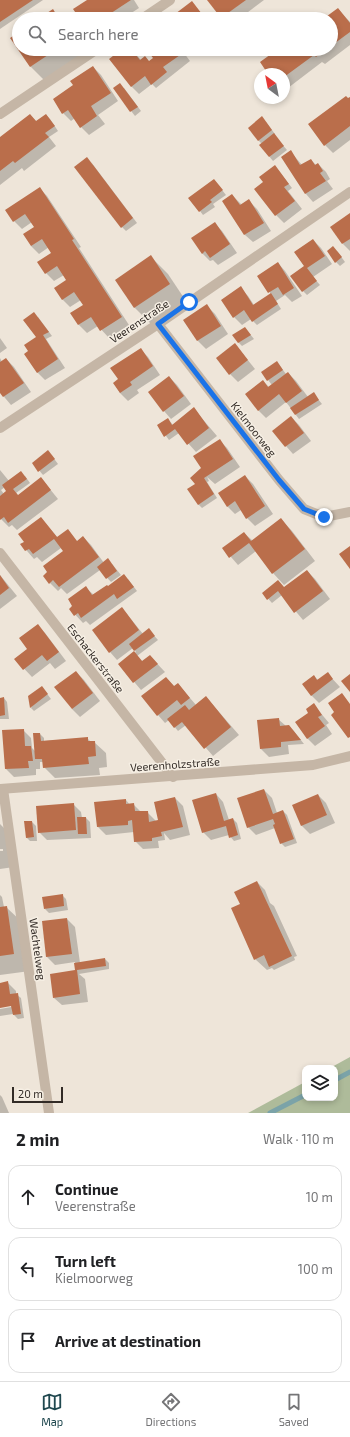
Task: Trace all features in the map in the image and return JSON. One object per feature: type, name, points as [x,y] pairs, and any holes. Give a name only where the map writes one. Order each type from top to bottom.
[{"type":"street","points":[[152,12],[170,0]]},
{"type":"street","points":[[0,114],[87,56]]},
{"type":"street","name":"Veerenstraße","points":[[0,428],[158,324],[350,192]]},
{"type":"street","name":"Kielmoorweg","points":[[158,324],[279,480],[304,509],[324,517],[350,512]]},
{"type":"street","name":"Eschackerstraße","points":[[0,553],[173,777]]},
{"type":"street","name":"Veerenholzstraße","points":[[1,789],[173,777],[313,765],[350,756]]},
{"type":"street","name":"Wachtelweg","points":[[1,789],[49,1113]]},
{"type":"green space","points":[[350,1057],[350,1113],[248,1113],[302,1084],[302,1101],[338,1101],[338,1065],[335,1065]]},
{"type":"building","points":[[0,0],[33,0],[15,12],[12,12],[12,14],[0,22]]},
{"type":"building","points":[[87,0],[131,0],[113,12],[75,12],[73,9]]},
{"type":"building","points":[[207,0],[246,0],[229,12],[216,12]]},
{"type":"building","points":[[192,1],[200,12],[178,12]]},
{"type":"building","points":[[338,8],[350,23],[350,32],[338,41],[338,12],[333,12]]},
{"type":"building","points":[[22,56],[46,56],[30,67]]},
{"type":"building","points":[[113,56],[137,56],[140,60],[145,56],[149,61],[153,58],[151,56],[179,56],[163,67],[167,72],[151,85],[145,76],[131,87],[109,59]]},
{"type":"building","points":[[268,56],[313,56],[290,73],[290,68],[264,68],[260,62]]},
{"type":"building","points":[[93,66],[111,93],[91,106],[97,116],[80,128],[68,110],[62,114],[53,99],[73,85],[70,81]]},
{"type":"building","points":[[120,83],[138,107],[130,112],[113,88]]},
{"type":"building","points":[[346,96],[348,98],[350,97],[350,126],[324,146],[308,124]]},
{"type":"building","points":[[30,114],[36,121],[46,114],[55,126],[45,133],[49,137],[15,163],[13,161],[0,171],[0,137]]},
{"type":"building","points":[[262,116],[272,130],[258,141],[248,128]]},
{"type":"building","points":[[274,133],[284,146],[269,157],[259,145]]},
{"type":"building","points":[[291,150],[300,165],[311,159],[315,165],[318,163],[323,171],[320,173],[326,181],[305,194],[281,157]]},
{"type":"building","points":[[87,157],[133,218],[121,228],[74,167]]},
{"type":"building","points":[[275,165],[289,184],[284,187],[295,201],[275,216],[254,189],[263,182],[259,177]]},
{"type":"building","points":[[214,179],[223,190],[210,200],[212,202],[199,212],[188,198]]},
{"type":"building","points":[[40,187],[74,239],[72,240],[122,317],[100,331],[91,317],[78,325],[70,313],[83,305],[74,292],[62,300],[54,288],[66,280],[57,266],[45,274],[37,262],[51,253],[42,239],[31,246],[23,234],[34,227],[25,214],[13,222],[5,210]]},
{"type":"building","points":[[232,194],[240,205],[249,199],[264,223],[244,235],[222,201]]},
{"type":"building","points":[[350,213],[350,239],[342,244],[330,227]]},
{"type":"building","points":[[215,222],[230,244],[210,258],[205,251],[202,254],[191,238]]},
{"type":"building","points":[[313,239],[325,256],[307,268],[317,281],[302,292],[290,276],[304,266],[294,252]]},
{"type":"building","points":[[333,246],[342,257],[335,263],[327,251]]},
{"type":"building","points":[[151,255],[170,284],[134,308],[115,280]]},
{"type":"building","points":[[278,262],[294,288],[283,295],[278,287],[268,293],[257,276]]},
{"type":"building","points":[[241,286],[253,305],[271,293],[278,304],[252,322],[244,310],[233,318],[221,300]]},
{"type":"building","points":[[207,304],[221,326],[197,341],[183,320]]},
{"type":"building","points":[[34,312],[49,332],[43,335],[58,359],[37,373],[24,354],[28,351],[24,345],[36,337],[23,320]]},
{"type":"building","points":[[245,327],[251,335],[238,343],[232,335]]},
{"type":"building","points":[[235,343],[248,360],[229,375],[216,358]]},
{"type":"building","points":[[141,348],[153,366],[130,382],[132,385],[120,393],[113,383],[118,379],[110,368]]},
{"type":"building","points":[[6,358],[24,383],[3,397],[0,393],[0,362]]},
{"type":"building","points":[[277,361],[283,370],[267,381],[261,372]]},
{"type":"building","points":[[288,372],[302,391],[286,403],[279,394],[258,411],[245,394],[263,380],[268,387]]},
{"type":"building","points":[[169,376],[184,396],[163,412],[148,392]]},
{"type":"building","points":[[314,392],[319,400],[295,415],[290,408]]},
{"type":"building","points":[[194,407],[209,428],[187,445],[175,429],[164,437],[157,425],[168,418],[172,425]]},
{"type":"building","points":[[291,416],[304,433],[285,447],[272,431]]},
{"type":"building","points":[[220,439],[233,459],[204,478],[214,494],[198,505],[187,489],[195,484],[190,478],[201,468],[193,456]]},
{"type":"building","points":[[48,450],[55,459],[38,472],[32,463]]},
{"type":"building","points":[[21,471],[27,479],[13,489],[18,495],[41,477],[51,490],[8,523],[4,517],[0,520],[0,496],[6,491],[2,485]]},
{"type":"building","points":[[245,475],[265,506],[246,519],[235,501],[227,507],[218,493]]},
{"type":"building","points":[[41,517],[57,537],[68,529],[77,541],[83,536],[99,557],[59,587],[53,580],[49,584],[43,576],[47,572],[43,566],[63,551],[54,539],[33,554],[29,549],[25,551],[20,544],[24,542],[18,534]]},
{"type":"building","points":[[281,518],[305,549],[272,574],[249,543],[229,558],[222,548],[244,532],[251,541]]},
{"type":"building","points":[[350,546],[350,569],[339,554]]},
{"type":"building","points":[[108,558],[117,571],[106,579],[97,567]]},
{"type":"building","points":[[307,570],[323,591],[294,613],[278,591],[267,600],[262,593],[278,580],[284,587]]},
{"type":"building","points":[[124,574],[134,587],[117,599],[114,594],[81,618],[78,613],[74,616],[69,609],[72,606],[68,599],[86,586],[92,595],[107,585],[108,586]]},
{"type":"building","points":[[0,575],[9,588],[0,595]]},
{"type":"building","points":[[122,607],[139,630],[109,653],[92,630]]},
{"type":"building","points":[[38,624],[59,652],[47,661],[42,655],[23,670],[14,659],[27,649],[19,638]]},
{"type":"building","points":[[149,628],[155,636],[134,651],[129,644]]},
{"type":"building","points":[[134,651],[142,661],[150,655],[158,664],[133,683],[118,664]]},
{"type":"building","points":[[76,671],[93,693],[72,709],[54,687]]},
{"type":"building","points":[[328,672],[333,679],[311,696],[302,684],[314,675],[317,680]]},
{"type":"building","points":[[350,674],[350,692],[341,681]]},
{"type":"building","points":[[166,677],[174,686],[178,683],[190,698],[181,705],[177,700],[157,716],[141,696]]},
{"type":"building","points":[[42,686],[48,694],[30,708],[28,696]]},
{"type":"building","points":[[342,693],[350,704],[350,737],[348,738],[331,715],[334,712],[328,703]]},
{"type":"building","points":[[206,696],[231,727],[204,749],[182,722],[174,728],[167,719],[185,705],[189,710]]},
{"type":"building","points":[[4,697],[5,715],[0,716],[0,698]]},
{"type":"building","points":[[314,703],[322,715],[318,717],[325,726],[307,739],[295,722],[308,713],[306,709]]},
{"type":"building","points":[[279,718],[280,726],[289,725],[301,740],[281,742],[281,747],[260,749],[257,720]]},
{"type":"building","points":[[24,729],[25,746],[31,746],[33,761],[28,761],[29,768],[5,769],[2,730]]},
{"type":"building","points":[[33,733],[40,733],[41,741],[88,737],[88,741],[95,741],[96,756],[88,757],[89,764],[43,768],[42,759],[35,759]]},
{"type":"building","points":[[264,789],[273,814],[283,810],[294,839],[280,844],[273,825],[275,824],[273,819],[247,828],[237,798]]},
{"type":"building","points":[[216,793],[224,821],[233,818],[238,835],[229,838],[226,826],[202,833],[192,800]]},
{"type":"building","points":[[318,794],[327,815],[301,826],[292,805]]},
{"type":"building","points":[[175,797],[183,827],[161,832],[162,836],[152,838],[152,841],[134,842],[132,820],[128,821],[128,825],[97,827],[94,802],[126,799],[126,804],[134,803],[135,811],[148,811],[149,822],[158,820],[154,802]]},
{"type":"building","points":[[74,803],[76,830],[38,833],[36,806]]},
{"type":"building","points":[[77,817],[86,817],[87,834],[78,834]]},
{"type":"building","points":[[24,821],[32,821],[34,837],[26,838]]},
{"type":"building","points":[[257,881],[292,956],[269,967],[264,955],[254,960],[231,908],[240,904],[234,892]]},
{"type":"building","points":[[63,894],[64,906],[44,909],[42,897]]},
{"type":"building","points":[[7,906],[14,954],[0,956],[0,907]]},
{"type":"building","points":[[67,918],[72,954],[46,957],[42,921]]},
{"type":"building","points":[[105,958],[106,966],[77,970],[80,994],[53,998],[50,974],[75,970],[74,963]]},
{"type":"building","points":[[8,981],[10,994],[18,993],[21,1014],[13,1015],[11,1006],[0,1008],[0,983]]},
{"type":"waterway","points":[[338,1078],[350,1072]]},
{"type":"waterway","points":[[270,1113],[302,1097]]},
{"type":"route","points":[[189,302],[158,324],[279,480],[304,509],[324,517]]}]
